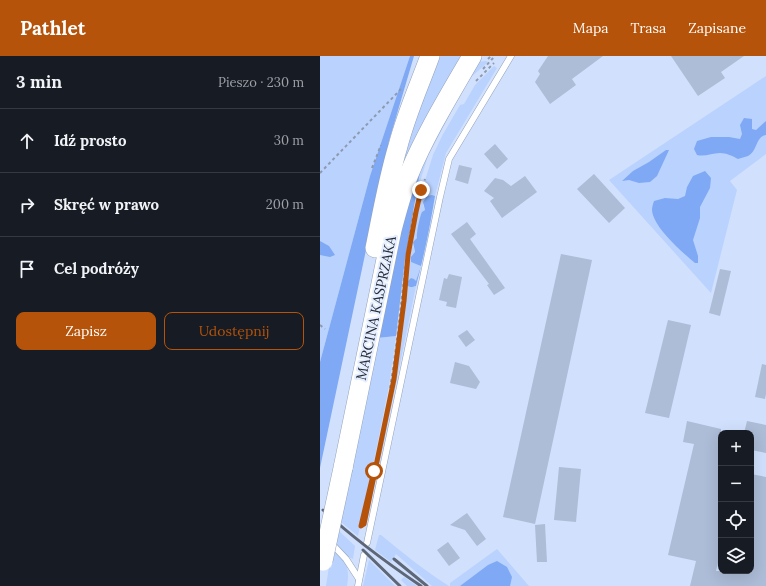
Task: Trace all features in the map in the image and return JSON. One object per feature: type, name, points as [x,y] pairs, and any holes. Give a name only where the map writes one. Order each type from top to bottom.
[{"type":"main road","name":"MARCINA KASPRZAKA","points":[[321,568],[337,463],[393,163],[405,123],[430,56]]},
{"type":"main road","name":"MARCINA KASPRZAKA","points":[[320,513],[337,463],[392,230],[400,202],[410,174],[432,126],[481,58]]},
{"type":"lane","points":[[367,543],[449,159],[511,56]]},
{"type":"lane","points":[[320,535],[343,555],[359,584]]},
{"type":"lane","points":[[359,584],[364,555]]},
{"type":"path","points":[[481,58],[490,56]]},
{"type":"path","points":[[481,58],[494,63],[503,69]]},
{"type":"path","points":[[475,82],[494,63]]},
{"type":"path","points":[[320,173],[401,89],[403,89]]},
{"type":"path","points":[[389,390],[409,241],[417,198],[424,176],[408,255],[404,301],[391,395]]},
{"type":"path","points":[[320,325],[325,329]]},
{"type":"shaded area","points":[[320,56],[410,56],[370,176],[320,362]]},
{"type":"shaded area","points":[[410,56],[414,56],[389,141],[320,468],[320,362],[370,176]]},
{"type":"shaded area","points":[[438,56],[464,56],[398,184],[405,143]]},
{"type":"shaded area","points":[[477,62],[488,62],[470,78],[456,103],[428,156],[418,188],[421,166]]},
{"type":"shaded area","points":[[494,66],[497,68],[446,153],[435,196],[432,195],[423,205],[425,210],[421,214],[417,238],[413,245],[415,253],[411,262],[421,265],[416,282],[412,287],[416,286],[372,495],[395,380],[409,256],[421,193],[433,155],[442,136],[460,105],[464,104],[475,85]]},
{"type":"shaded area","points":[[766,76],[766,154],[730,181],[737,190],[711,293],[609,180]]},
{"type":"shaded area","points":[[744,118],[752,119],[752,129],[756,130],[766,121],[766,135],[760,138],[751,154],[738,159],[722,153],[703,156],[697,155],[694,149],[697,141],[711,137],[729,137],[740,139],[742,134],[740,125]]},
{"type":"shaded area","points":[[666,150],[669,150],[657,176],[650,182],[639,183],[629,180],[622,181],[633,171]]},
{"type":"shaded area","points":[[421,166],[405,259],[396,336],[377,338],[399,234]]},
{"type":"shaded area","points":[[705,171],[711,178],[710,188],[700,207],[700,218],[693,240],[698,256],[698,263],[695,263],[669,239],[657,224],[652,209],[654,201],[665,198],[678,199],[685,196],[687,187],[693,176]]},
{"type":"shaded area","points":[[427,196],[435,196],[422,264],[416,286],[410,287],[407,285],[407,282],[411,278],[416,281],[421,266],[411,262],[411,257],[415,252],[413,242],[417,238],[420,217],[422,212],[425,210],[423,202]]},
{"type":"shaded area","points":[[320,241],[329,246],[335,255],[330,257],[320,255]]},
{"type":"shaded area","points":[[396,336],[389,386],[358,536],[341,522],[377,338]]},
{"type":"shaded area","points":[[339,531],[355,546],[353,559],[336,545]]},
{"type":"shaded area","points":[[379,535],[449,586],[432,586],[396,554],[391,562],[375,550]]},
{"type":"shaded area","points":[[497,549],[529,586],[450,586],[450,583]]},
{"type":"shaded area","points":[[335,551],[347,566],[347,586],[326,586],[329,567],[331,568]]},
{"type":"shaded area","points":[[369,560],[395,586],[363,586]]},
{"type":"shaded area","points":[[497,561],[507,567],[512,577],[510,586],[460,586],[488,565]]},
{"type":"shaded area","points":[[404,577],[417,586],[407,586],[401,580]]},
{"type":"building","points":[[548,56],[603,56],[572,79],[576,85],[550,104],[535,82],[540,74],[538,71]]},
{"type":"building","points":[[671,56],[744,56],[721,72],[725,78],[698,96]]},
{"type":"building","points":[[495,144],[508,159],[497,169],[484,154]]},
{"type":"building","points":[[459,165],[472,168],[468,184],[455,180]]},
{"type":"building","points":[[594,174],[625,208],[609,223],[577,189]]},
{"type":"building","points":[[525,176],[537,192],[502,218],[490,201],[494,198],[484,191],[495,178],[503,180],[511,186]]},
{"type":"building","points":[[467,222],[476,234],[470,239],[505,288],[494,295],[487,285],[489,284],[451,234]]},
{"type":"building","points":[[561,254],[592,260],[535,524],[503,517]]},
{"type":"building","points":[[720,269],[731,271],[720,316],[709,313]]},
{"type":"building","points":[[449,274],[462,277],[456,308],[446,306],[447,302],[439,300],[444,278],[447,279]]},
{"type":"building","points":[[668,320],[691,325],[669,418],[645,413]]},
{"type":"building","points":[[467,330],[475,340],[466,347],[458,336]]},
{"type":"building","points":[[455,362],[469,366],[480,382],[476,389],[450,383]]},
{"type":"building","points":[[762,364],[766,365],[765,399],[755,397]]},
{"type":"building","points":[[687,421],[721,429],[718,430],[718,563],[716,571],[718,571],[718,574],[754,574],[754,475],[766,477],[766,586],[690,586],[696,561],[668,555],[694,444],[683,442]]},
{"type":"building","points":[[747,421],[766,425],[766,453],[754,451],[754,430],[745,430]]},
{"type":"building","points":[[559,467],[581,469],[576,522],[554,520]]},
{"type":"building","points":[[467,513],[486,539],[477,546],[465,530],[450,525]]},
{"type":"building","points":[[545,524],[547,562],[537,562],[535,525]]},
{"type":"building","points":[[448,542],[460,558],[449,566],[437,550]]},
{"type":"railway","points":[[323,510],[370,550],[421,586]]},
{"type":"railway","points":[[363,550],[400,586]]},
{"type":"railway","points":[[394,559],[427,586]]},
{"type":"route","points":[[374,471],[361,526],[364,524],[394,379],[408,255],[421,190]]}]
